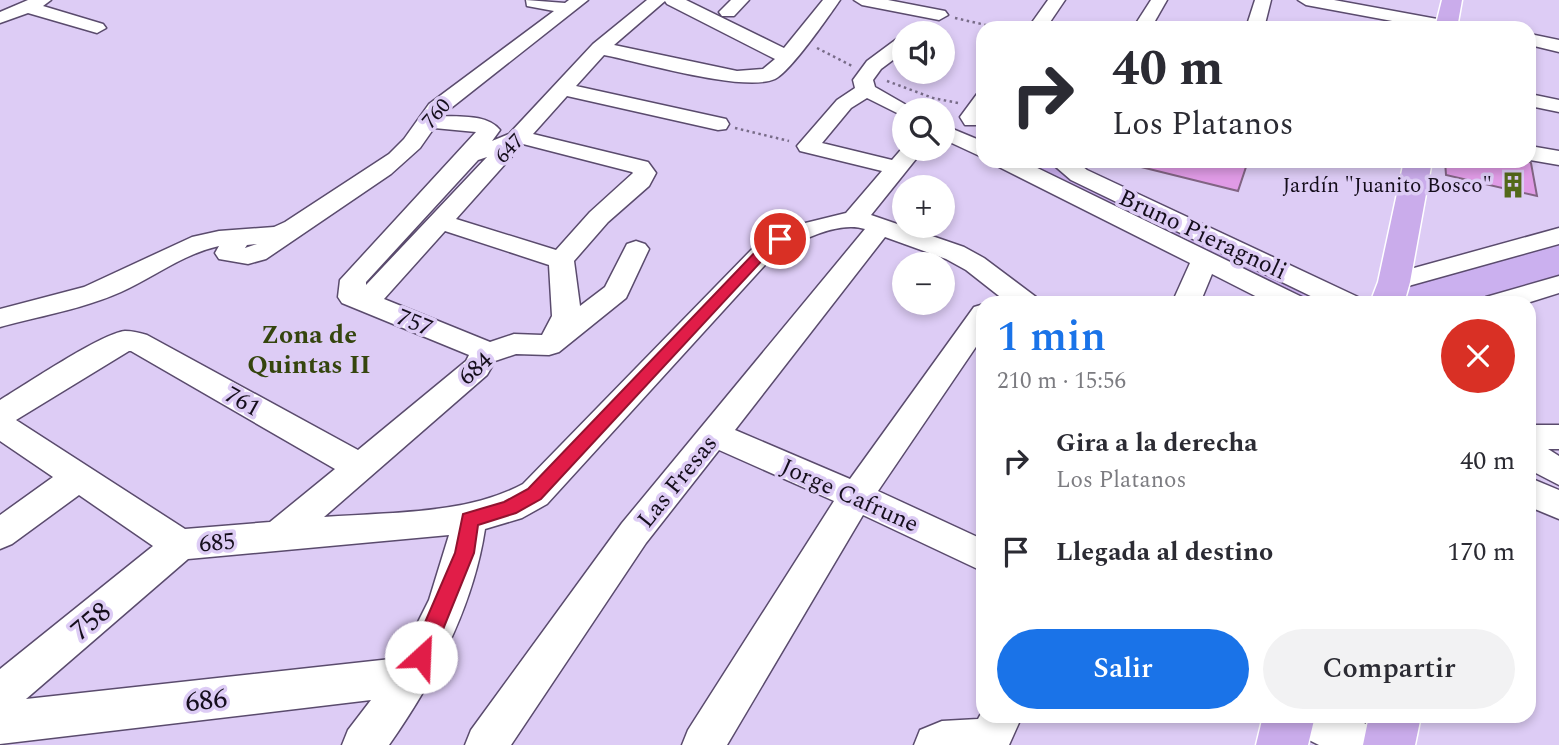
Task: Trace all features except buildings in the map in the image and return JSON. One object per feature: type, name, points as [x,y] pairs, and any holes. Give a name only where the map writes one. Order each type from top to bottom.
[{"type":"main road","points":[[1450,21],[1452,0]]},
{"type":"main road","points":[[1391,292],[1417,168]]},
{"type":"main road","points":[[1282,745],[1287,723]]},
{"type":"main road","points":[[1389,745],[1394,723]]},
{"type":"street","name":"647","points":[[358,295],[441,222],[600,48],[657,0]]},
{"type":"street","points":[[673,0],[794,46]]},
{"type":"street","points":[[705,0],[735,6],[794,46]]},
{"type":"street","points":[[600,48],[737,76],[768,75],[832,0]]},
{"type":"street","points":[[862,0],[939,15]]},
{"type":"street","points":[[931,21],[953,0]]},
{"type":"street","points":[[1042,21],[1057,0]]},
{"type":"street","points":[[1146,21],[1158,0]]},
{"type":"street","points":[[1257,21],[1264,0]]},
{"type":"street","points":[[1306,0],[1418,21]]},
{"type":"street","points":[[533,2],[574,5]]},
{"type":"street","points":[[0,18],[35,3],[97,28]]},
{"type":"street","name":"760","points":[[0,318],[96,293],[192,246],[225,237],[239,238],[228,253],[251,257],[260,253],[406,150],[417,138],[425,121],[450,96],[574,5]]},
{"type":"street","points":[[1536,41],[1559,46]]},
{"type":"street","points":[[892,52],[874,65],[866,82],[844,104],[813,118],[799,130],[800,144],[892,156]]},
{"type":"street","points":[[866,82],[892,101]]},
{"type":"street","points":[[563,89],[718,124]]},
{"type":"street","points":[[1536,101],[1559,106]]},
{"type":"street","points":[[976,109],[970,117],[976,122]]},
{"type":"street","points":[[358,295],[353,280],[470,155],[489,130],[476,124],[425,121]]},
{"type":"street","points":[[955,129],[976,124]]},
{"type":"street","points":[[470,155],[520,137],[640,167],[645,173],[640,181],[599,217],[561,260],[567,320],[558,337]]},
{"type":"street","points":[[955,138],[976,147]]},
{"type":"street","points":[[1536,154],[1559,158]]},
{"type":"street","name":"Las Fresas","points":[[486,745],[599,580],[715,435],[868,222],[902,161]]},
{"type":"street","name":"Bruno Pieragnoli","points":[[1019,168],[1278,296]]},
{"type":"street","name":"Bruno Pieragnoli","points":[[1071,168],[1079,175],[1333,296]]},
{"type":"street","points":[[441,222],[561,260]]},
{"type":"street","points":[[868,222],[954,253],[975,264],[997,294]]},
{"type":"street","name":"685","points":[[0,425],[180,545],[469,519],[510,508],[535,494],[765,250],[794,233],[868,222]]},
{"type":"street","points":[[1391,292],[1559,236]]},
{"type":"street","points":[[558,337],[616,292],[635,249]]},
{"type":"street","points":[[1189,296],[1205,258]]},
{"type":"street","points":[[1519,296],[1559,284]]},
{"type":"street","name":"757","points":[[358,295],[479,348],[484,354]]},
{"type":"street","points":[[703,745],[856,496],[976,324]]},
{"type":"street","name":"684","points":[[277,537],[477,368],[484,354],[504,346],[549,345],[558,337]]},
{"type":"street","name":"761","points":[[0,415],[125,341],[138,342],[360,467]]},
{"type":"street","name":"Jorge Cafrune","points":[[715,435],[856,496],[976,553]]},
{"type":"street","points":[[1536,437],[1559,437]]},
{"type":"street","points":[[1536,458],[1559,471]]},
{"type":"street","points":[[0,534],[80,476]]},
{"type":"street","points":[[1536,495],[1559,505]]},
{"type":"street","points":[[363,745],[411,676],[431,638],[464,553],[469,519]]},
{"type":"street","name":"758","points":[[0,695],[180,545]]},
{"type":"street","name":"686","points":[[0,723],[411,676]]},
{"type":"street","points":[[1318,723],[1364,745]]},
{"type":"street","points":[[935,745],[993,733]]},
{"type":"path","points":[[939,15],[976,23]]},
{"type":"path","points":[[794,46],[866,82],[958,103]]},
{"type":"path","points":[[718,124],[800,144]]},
{"type":"shaded area","points":[[1019,168],[1074,168],[1334,296],[1278,296]]},
{"type":"shaded area","points":[[1559,236],[1559,284],[1519,296],[1389,296],[1394,282]]},
{"type":"place","name":"Jardín \"Juanito Bosco\"","points":[[1513,185]]},
{"type":"district","name":"Zona de Quintas II","points":[[309,349]]},
{"type":"route","points":[[421,657],[464,553],[469,519],[510,508],[535,494],[765,250],[780,239]]}]
